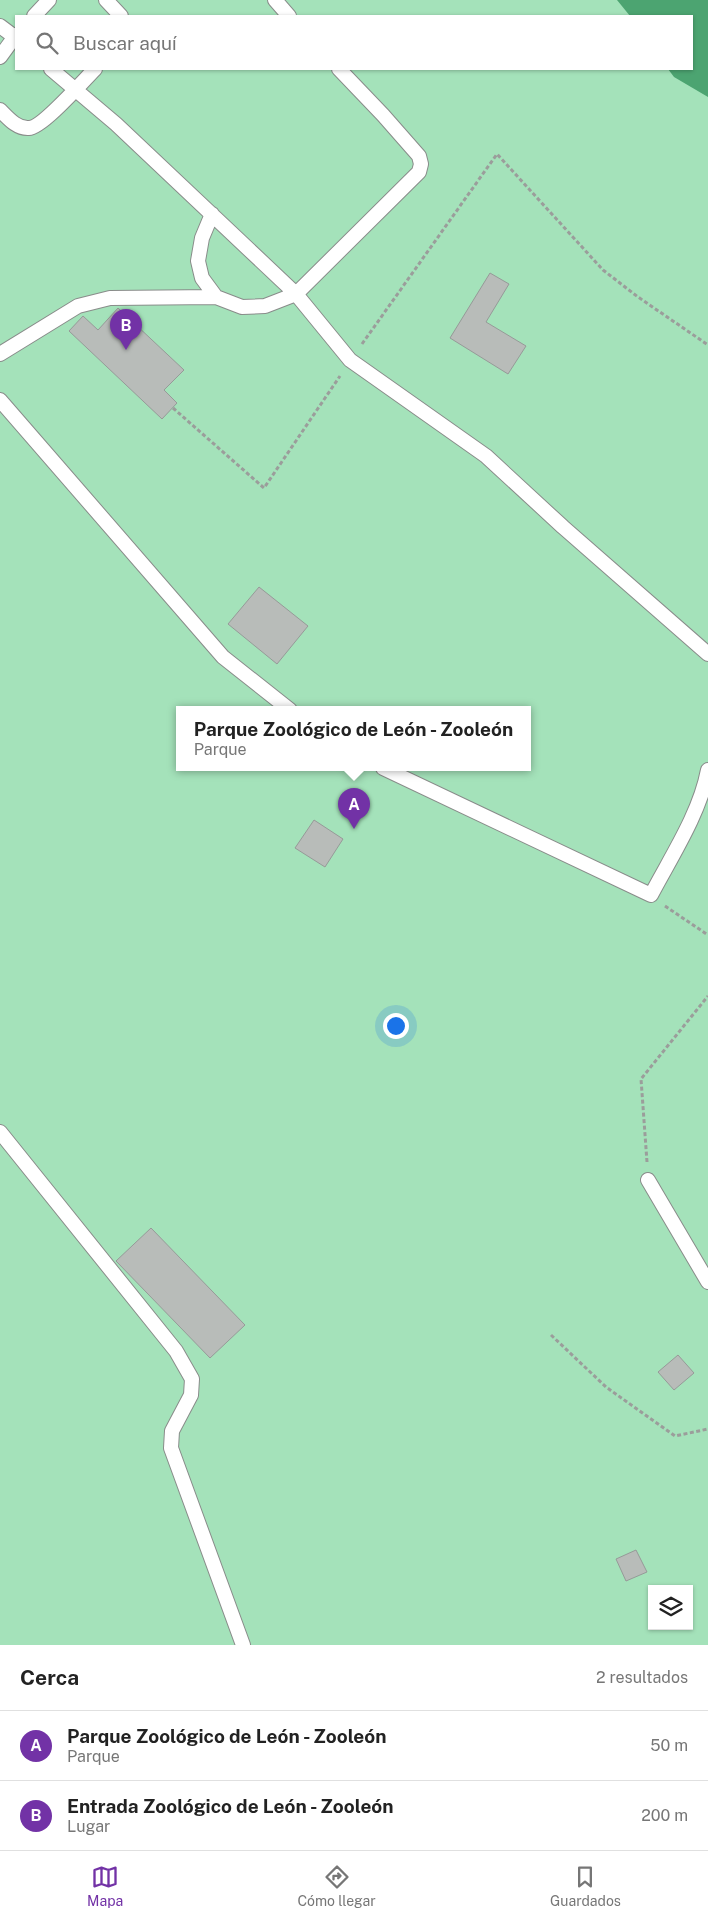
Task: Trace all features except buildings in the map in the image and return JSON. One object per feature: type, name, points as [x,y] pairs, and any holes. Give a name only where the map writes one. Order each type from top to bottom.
[{"type":"lane","points":[[35,15],[49,0]]},
{"type":"lane","points":[[106,0],[119,15]]},
{"type":"lane","points":[[275,0],[288,15]]},
{"type":"lane","points":[[0,26],[15,35]]},
{"type":"lane","points":[[0,57],[15,37]]},
{"type":"lane","points":[[52,70],[116,124],[296,294],[350,360],[486,456],[563,527],[708,654]]},
{"type":"lane","points":[[0,110],[19,127],[30,129],[38,125],[76,90],[94,70]]},
{"type":"lane","points":[[0,354],[78,306],[110,298],[216,297],[242,307],[265,306],[296,294],[420,172],[422,164],[419,156],[340,70]]},
{"type":"lane","points":[[212,214],[202,238],[198,261],[202,278],[216,297]]},
{"type":"lane","points":[[0,400],[223,657],[285,706]]},
{"type":"lane","points":[[389,771],[650,895],[687,828],[706,780],[708,770]]},
{"type":"lane","points":[[0,1132],[170,1344],[192,1379],[191,1395],[172,1431],[171,1448],[243,1645]]},
{"type":"lane","points":[[648,1180],[708,1282]]},
{"type":"path","points":[[173,408],[264,488],[350,360],[496,154],[603,270],[638,297],[708,345]]},
{"type":"path","points":[[650,895],[708,935]]},
{"type":"path","points":[[648,1180],[641,1078],[708,996]]},
{"type":"path","points":[[551,1334],[606,1387],[675,1436],[708,1429]]},
{"type":"shaded area","points":[[0,0],[708,0],[708,1645],[0,1645]]},
{"type":"shaded area","points":[[617,0],[708,0],[708,97],[674,77],[669,70],[693,70],[693,15],[629,15]]},
{"type":"place","name":"Entrada Zoológico de León - Zooleón","points":[[126,350]]},
{"type":"place","name":"Parque Zoológico de León - Zooleón","points":[[354,829]]}]
